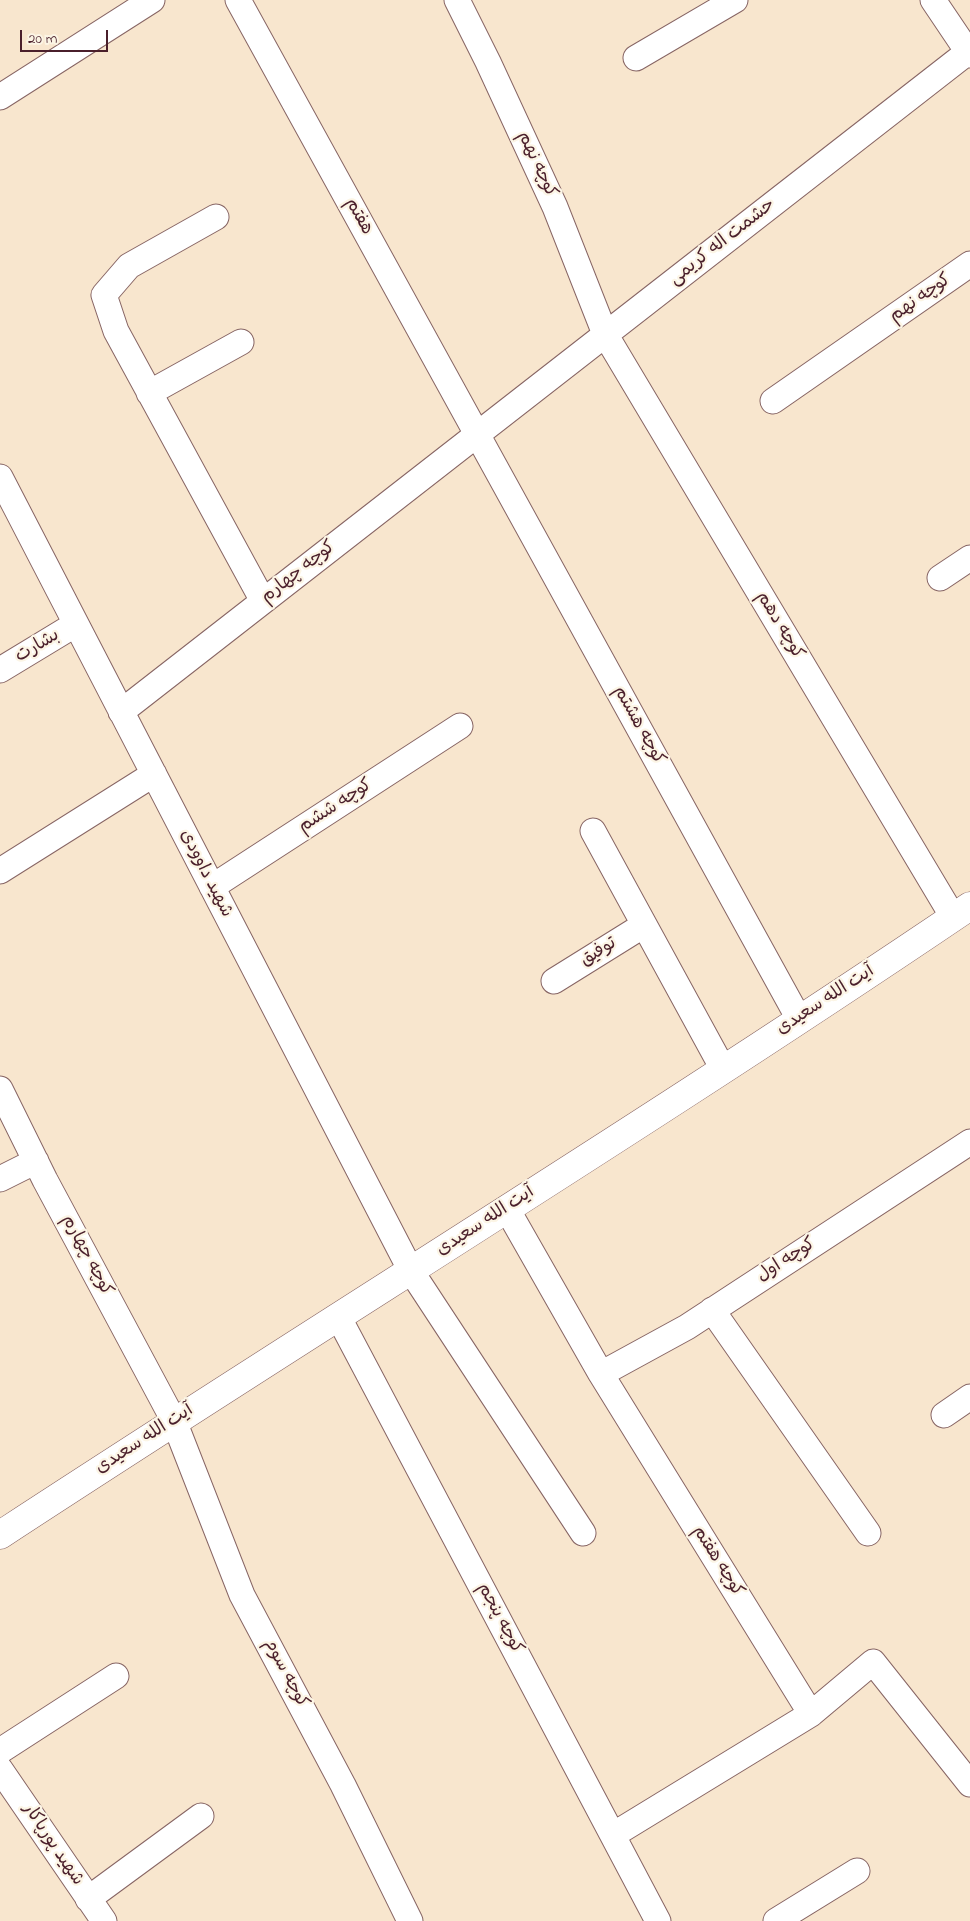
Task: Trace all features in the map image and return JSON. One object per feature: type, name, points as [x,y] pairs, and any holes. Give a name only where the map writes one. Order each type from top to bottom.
[{"type":"street","points":[[0,97],[152,0]]},
{"type":"street","name":"هفتم","points":[[238,0],[478,434]]},
{"type":"street","name":"کوچه نهم","points":[[457,0],[555,207],[605,334]]},
{"type":"street","points":[[636,58],[735,0]]},
{"type":"street","points":[[934,0],[969,54]]},
{"type":"street","name":"حشمت اله کریمی","points":[[478,434],[969,54]]},
{"type":"street","points":[[216,217],[128,266],[104,295],[116,330],[263,601]]},
{"type":"street","name":"کوچه نهم","points":[[773,401],[970,264]]},
{"type":"street","name":"کوچه دهم","points":[[605,334],[965,911]]},
{"type":"street","points":[[149,393],[241,342]]},
{"type":"street","name":"کوچه چهارم","points":[[122,712],[478,434]]},
{"type":"street","name":"کوچه هشتم","points":[[478,434],[799,1019]]},
{"type":"street","name":"شهید داوودی","points":[[0,477],[411,1271],[583,1533]]},
{"type":"street","points":[[940,578],[970,558]]},
{"type":"street","name":"بشارت","points":[[0,670],[76,624]]},
{"type":"street","name":"کوچه ششم","points":[[212,887],[460,726]]},
{"type":"street","points":[[0,872],[154,774]]},
{"type":"street","points":[[593,831],[723,1068]]},
{"type":"street","name":"آیت الله سعیدی","points":[[0,1535],[174,1421],[339,1318],[965,911]]},
{"type":"street","name":"توفیق","points":[[554,981],[644,925]]},
{"type":"street","name":"کوچه چهارم","points":[[0,1089],[174,1421]]},
{"type":"street","name":"کوچه اول","points":[[601,1374],[687,1327],[970,1142]]},
{"type":"street","points":[[0,1179],[36,1160]]},
{"type":"street","name":"کوچه هفتم","points":[[507,1209],[601,1374],[811,1714]]},
{"type":"street","points":[[712,1310],[868,1533]]},
{"type":"street","name":"کوچه پنجم","points":[[339,1318],[658,1921]]},
{"type":"street","points":[[944,1415],[970,1397]]},
{"type":"street","name":"کوچه سوم","points":[[174,1421],[242,1595],[339,1777],[410,1921]]},
{"type":"street","points":[[613,1835],[811,1714],[873,1662],[970,1784]]},
{"type":"street","points":[[0,1751],[116,1676]]},
{"type":"street","name":"شهید پورپاکار","points":[[0,1768],[94,1914]]},
{"type":"street","points":[[94,1914],[202,1816]]},
{"type":"street","points":[[776,1921],[857,1871]]}]
